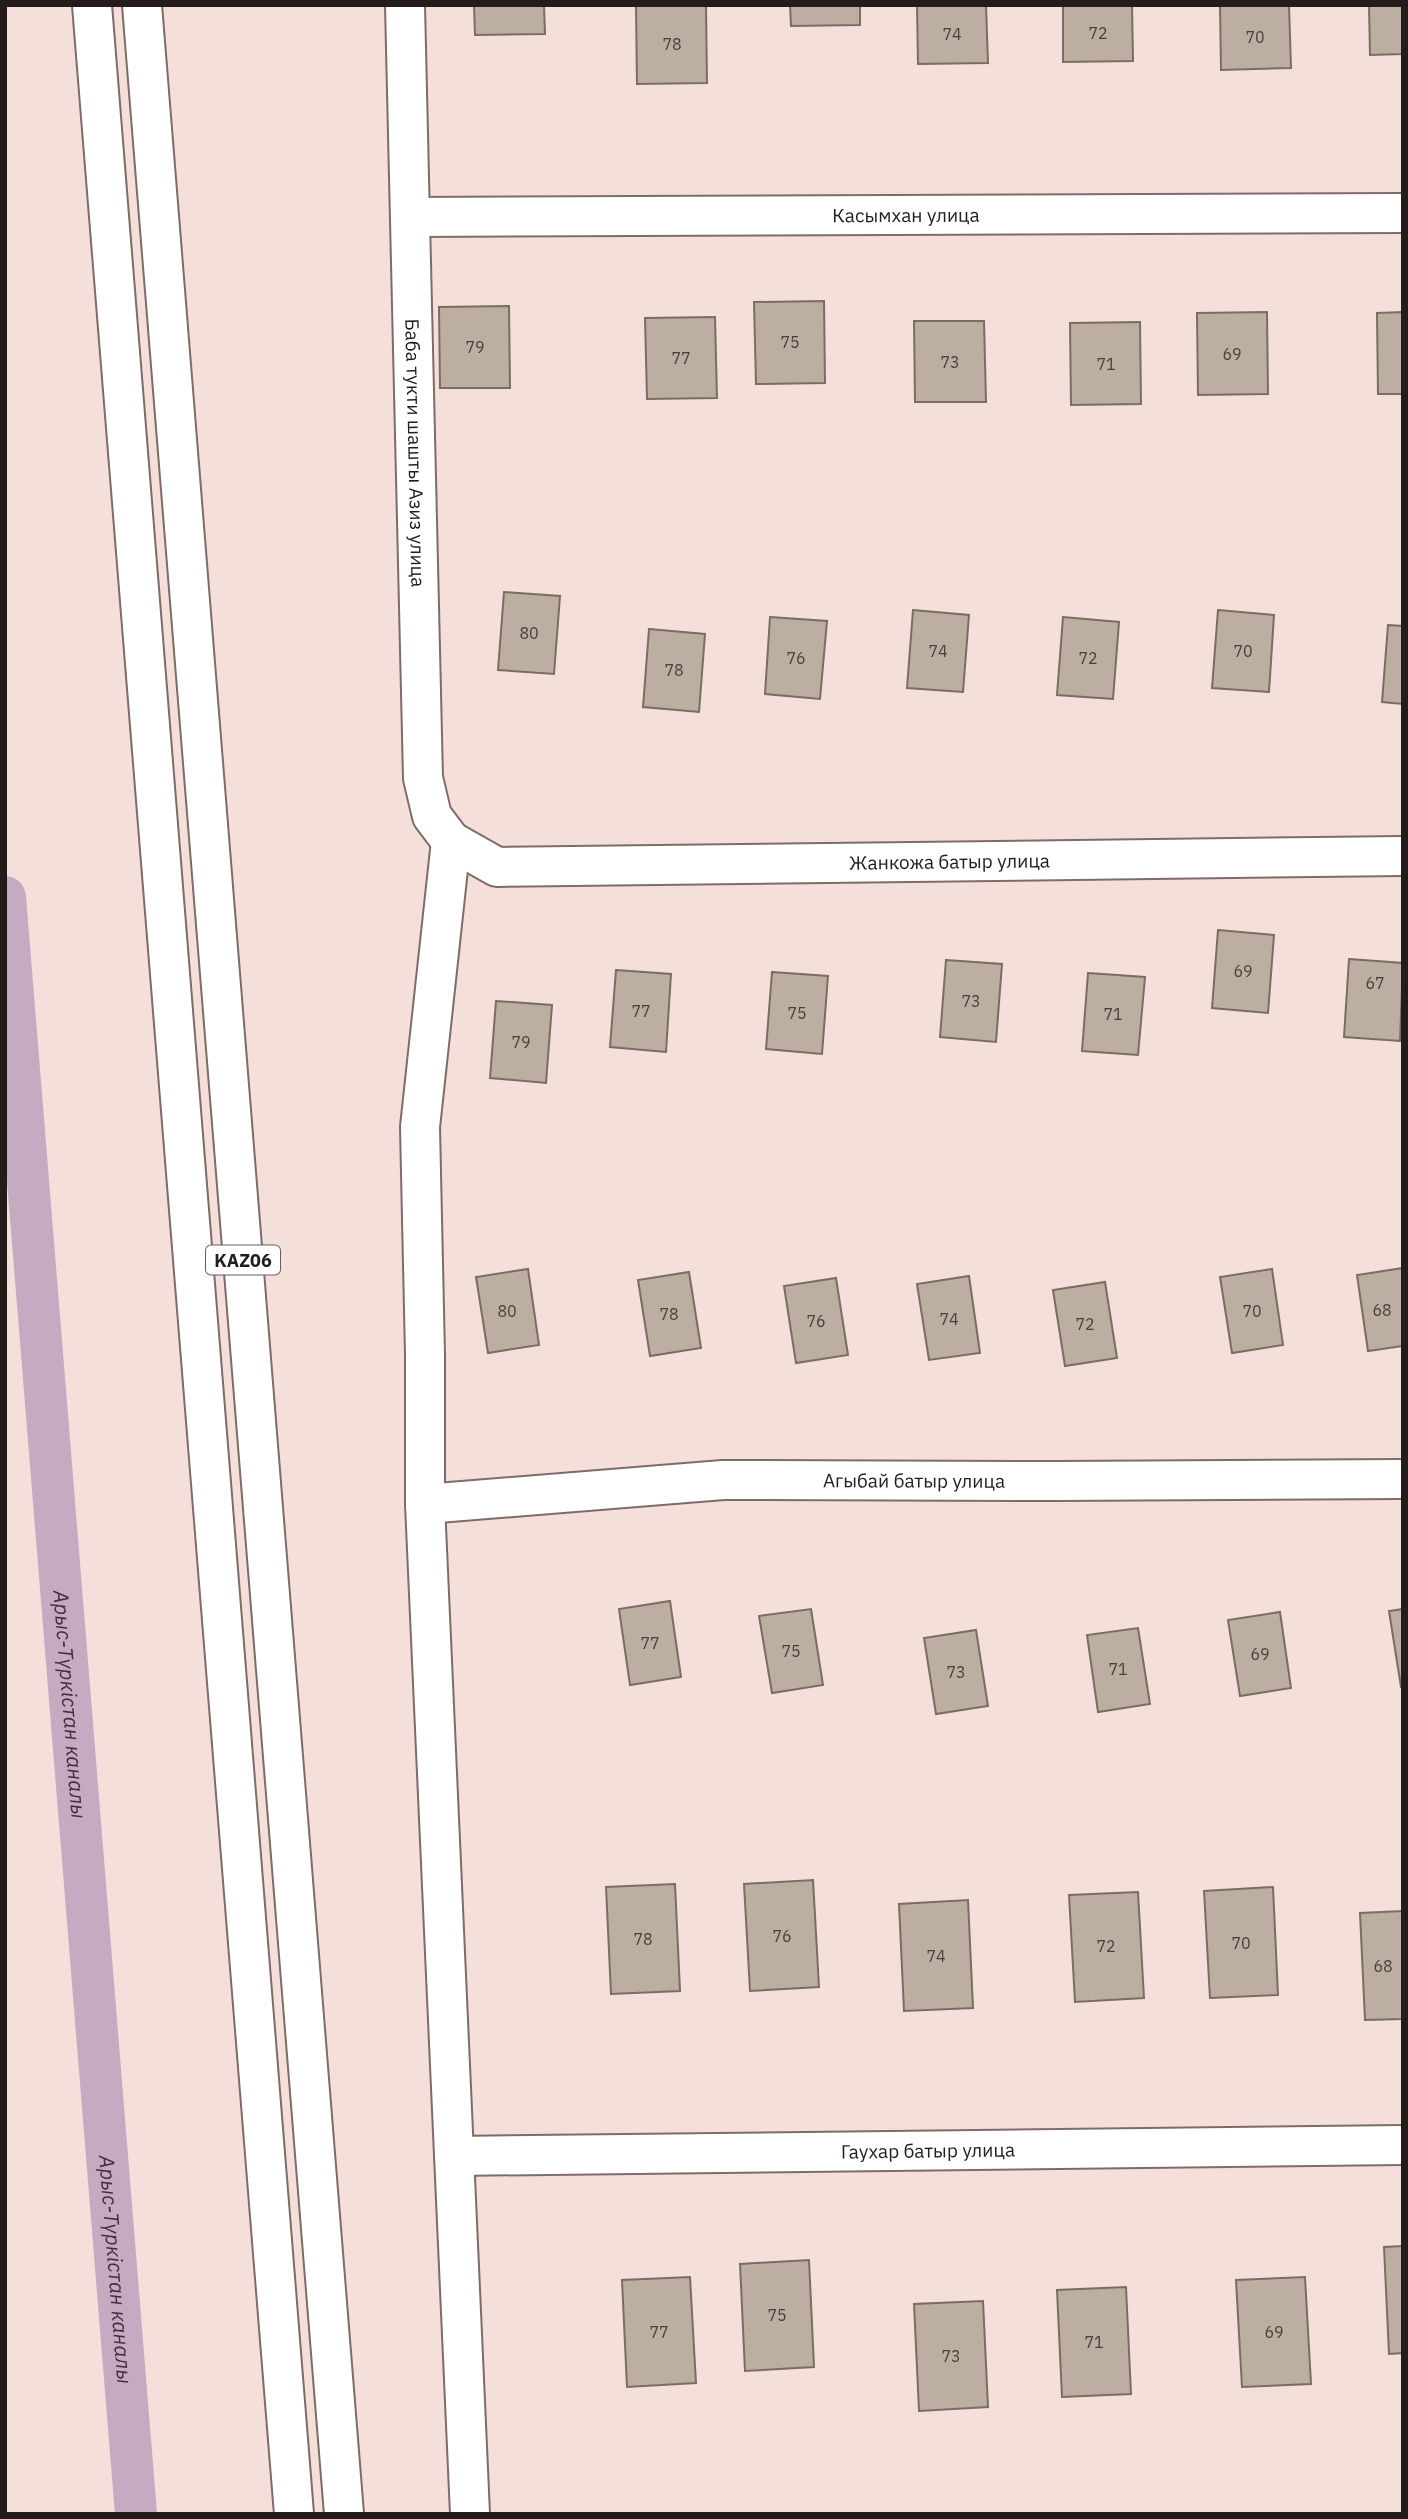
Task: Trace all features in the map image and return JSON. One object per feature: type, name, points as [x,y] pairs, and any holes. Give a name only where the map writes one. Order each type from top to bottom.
[{"type":"main road","name":"KАZ06","points":[[92,5],[294,2514]]},
{"type":"main road","name":"KАZ06","points":[[142,5],[344,2514]]},
{"type":"main road","name":"Баба тукти шашты Азиз улица","points":[[405,5],[422,778],[432,816],[451,841],[497,867]]},
{"type":"main road","name":"Касымхан улица","points":[[411,217],[1403,213]]},
{"type":"main road","points":[[451,841],[420,1127],[425,1504],[470,2514]]},
{"type":"main road","name":"Жанкожа батыр улица","points":[[497,867],[1403,856]]},
{"type":"main road","name":"Агыбай батыр улица","points":[[425,1504],[723,1480],[1403,1479]]},
{"type":"main road","name":"Гаухар батыр улица","points":[[454,2156],[1403,2145]]},
{"type":"building","points":[[474,5],[544,5],[545,34],[475,35]]},
{"type":"building","points":[[636,5],[706,5],[707,83],[637,84]]},
{"type":"building","points":[[790,5],[860,5],[860,25],[791,26]]},
{"type":"building","points":[[917,5],[986,5],[988,63],[918,64]]},
{"type":"building","points":[[1063,5],[1132,5],[1133,61],[1063,62]]},
{"type":"building","points":[[1220,5],[1289,5],[1291,68],[1221,70]]},
{"type":"building","points":[[1369,5],[1403,5],[1403,54],[1370,55]]},
{"type":"building","points":[[824,301],[825,383],[756,384],[754,302]]},
{"type":"building","points":[[509,306],[510,388],[440,388],[439,307]]},
{"type":"building","points":[[1267,312],[1268,394],[1198,395],[1197,313]]},
{"type":"building","points":[[1403,312],[1403,394],[1378,394],[1377,313]]},
{"type":"building","points":[[715,317],[717,398],[647,399],[645,318]]},
{"type":"building","points":[[914,321],[984,321],[986,402],[915,402]]},
{"type":"building","points":[[1140,322],[1141,404],[1071,405],[1070,323]]},
{"type":"building","points":[[504,592],[560,596],[554,674],[498,670]]},
{"type":"building","points":[[913,610],[969,615],[963,692],[907,688]]},
{"type":"building","points":[[1218,610],[1274,615],[1269,692],[1212,688]]},
{"type":"building","points":[[770,617],[827,621],[820,699],[765,694]]},
{"type":"building","points":[[1063,617],[1119,622],[1113,699],[1057,695]]},
{"type":"building","points":[[1388,625],[1403,626],[1403,704],[1382,702]]},
{"type":"building","points":[[649,629],[705,634],[699,712],[643,707]]},
{"type":"building","points":[[1218,930],[1274,935],[1268,1013],[1212,1008]]},
{"type":"building","points":[[1349,959],[1403,963],[1400,1041],[1344,1037]]},
{"type":"building","points":[[946,960],[1002,964],[996,1042],[940,1037]]},
{"type":"building","points":[[616,970],[671,974],[666,1052],[610,1047]]},
{"type":"building","points":[[772,972],[828,976],[822,1054],[766,1049]]},
{"type":"building","points":[[1088,973],[1145,977],[1138,1055],[1082,1051]]},
{"type":"building","points":[[496,1001],[552,1005],[546,1083],[490,1078]]},
{"type":"building","points":[[1403,1268],[1403,1346],[1368,1351],[1357,1275]]},
{"type":"building","points":[[528,1269],[539,1345],[488,1353],[476,1277]]},
{"type":"building","points":[[1272,1269],[1283,1345],[1232,1353],[1220,1277]]},
{"type":"building","points":[[689,1272],[701,1348],[650,1356],[638,1280]]},
{"type":"building","points":[[969,1276],[980,1353],[929,1360],[917,1284]]},
{"type":"building","points":[[836,1278],[848,1355],[796,1363],[784,1286]]},
{"type":"building","points":[[1105,1282],[1117,1358],[1065,1366],[1053,1290]]},
{"type":"building","points":[[670,1601],[681,1677],[630,1685],[619,1609]]},
{"type":"building","points":[[811,1609],[823,1685],[772,1693],[759,1616]]},
{"type":"building","points":[[1403,1609],[1403,1687],[1401,1687],[1389,1611]]},
{"type":"building","points":[[1280,1612],[1291,1688],[1240,1696],[1228,1620]]},
{"type":"building","points":[[1138,1628],[1150,1704],[1098,1712],[1087,1635]]},
{"type":"building","points":[[976,1630],[988,1706],[936,1714],[924,1638]]},
{"type":"building","points":[[813,1880],[819,1987],[750,1991],[744,1884]]},
{"type":"building","points":[[675,1884],[680,1991],[611,1994],[606,1887]]},
{"type":"building","points":[[1273,1887],[1278,1995],[1210,1998],[1204,1891]]},
{"type":"building","points":[[1138,1892],[1144,1998],[1075,2002],[1069,1895]]},
{"type":"building","points":[[968,1900],[973,2008],[904,2011],[899,1904]]},
{"type":"building","points":[[1403,1911],[1403,2019],[1365,2020],[1360,1913]]},
{"type":"building","points":[[1403,2246],[1403,2353],[1389,2354],[1384,2247]]},
{"type":"building","points":[[809,2260],[814,2367],[745,2371],[740,2264]]},
{"type":"building","points":[[690,2277],[696,2383],[627,2387],[622,2280]]},
{"type":"building","points":[[1305,2277],[1311,2384],[1242,2387],[1236,2280]]},
{"type":"building","points":[[1126,2287],[1131,2394],[1062,2397],[1057,2290]]},
{"type":"building","points":[[983,2301],[988,2407],[919,2411],[914,2304]]},
{"type":"waterway","name":"Арыс-Түркістан каналы","points":[[5,897],[136,2514]]}]
